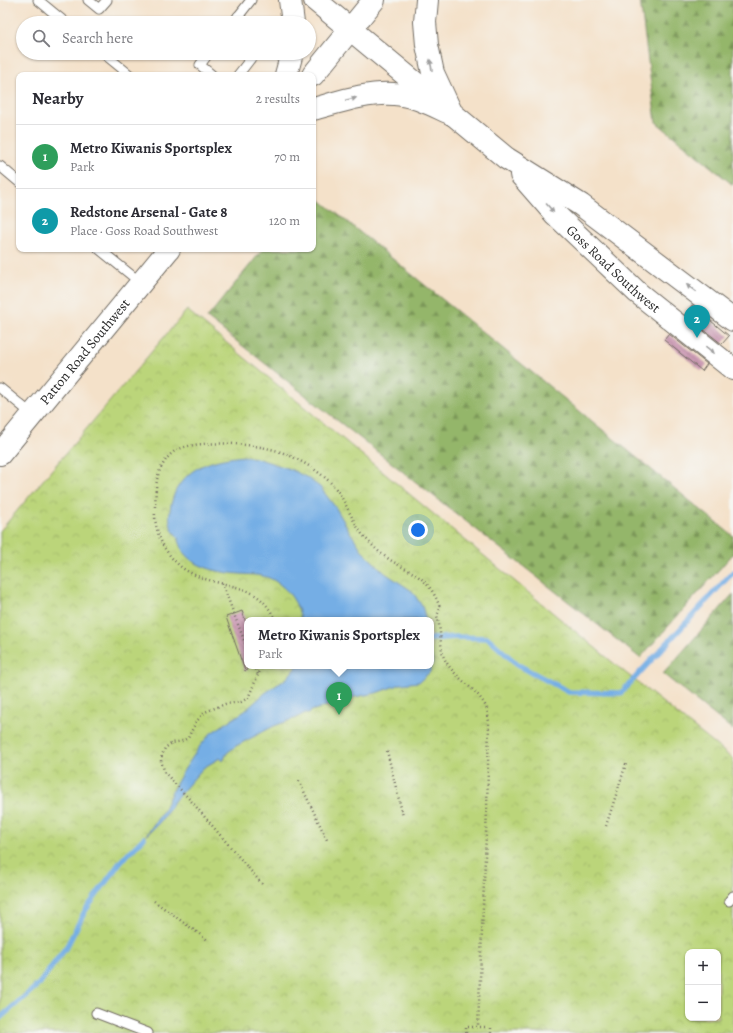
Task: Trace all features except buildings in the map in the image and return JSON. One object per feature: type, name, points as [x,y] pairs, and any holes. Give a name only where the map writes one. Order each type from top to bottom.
[{"type":"street","points":[[290,0],[292,16]]},
{"type":"street","name":"Goss Road Southwest","points":[[315,0],[506,158],[581,205],[733,320]]},
{"type":"street","points":[[315,72],[374,0]]},
{"type":"street","points":[[427,0],[425,22],[427,45],[433,73],[452,114]]},
{"type":"street","points":[[287,72],[290,60]]},
{"type":"street","points":[[316,108],[369,95],[394,94],[412,97],[452,114]]},
{"type":"street","name":"Goss Road Southwest","points":[[506,158],[554,214],[638,292],[733,368]]},
{"type":"street","name":"Patton Road Southwest","points":[[0,454],[167,252]]},
{"type":"lane","points":[[38,0],[57,16]]},
{"type":"lane","points":[[88,0],[99,9],[107,0]]},
{"type":"lane","points":[[238,16],[251,0]]},
{"type":"lane","points":[[112,60],[126,72]]},
{"type":"lane","points":[[204,60],[200,65],[208,72]]},
{"type":"lane","points":[[240,72],[250,60]]},
{"type":"lane","points":[[0,166],[16,179]]},
{"type":"lane","points":[[104,252],[141,283]]},
{"type":"lane","points":[[0,388],[33,415]]},
{"type":"lane","points":[[96,1013],[148,1033]]},
{"type":"path","points":[[273,617],[269,609],[257,595],[247,590],[203,578],[188,572],[176,563],[166,550],[159,535],[154,515],[158,474],[169,456],[179,449],[186,446],[215,444],[260,447],[280,452],[302,462],[314,469],[331,483],[343,499],[359,530],[370,544],[386,557],[418,576],[429,585],[436,598],[440,608],[437,616],[440,627],[443,655],[452,669],[485,703],[488,711],[487,809],[478,1027]]},
{"type":"path","points":[[222,583],[244,640]]},
{"type":"path","points":[[255,669],[258,676]]},
{"type":"path","points":[[261,669],[251,694],[245,700],[237,703],[224,704],[205,712],[196,722],[188,738],[172,743],[166,748],[162,755],[161,762],[163,770],[262,884]]},
{"type":"path","points":[[387,751],[403,816]]},
{"type":"path","points":[[606,826],[626,764]]},
{"type":"path","points":[[299,781],[328,842]]},
{"type":"path","points":[[154,901],[209,941]]},
{"type":"path","points":[[466,1033],[466,1026],[491,1027],[491,1033]]},
{"type":"green space","points":[[640,0],[733,0],[733,185],[656,122]]},
{"type":"green space","points":[[316,196],[733,536],[733,554],[640,658],[207,318],[261,252],[316,252]]},
{"type":"green space","points":[[187,310],[622,670],[733,759],[733,1033],[0,1033],[0,531]]},
{"type":"green space","points":[[733,594],[733,730],[663,674]]},
{"type":"water","points":[[244,456],[256,458],[290,469],[306,477],[320,487],[336,508],[364,553],[385,573],[412,591],[422,606],[425,617],[300,617],[298,608],[289,593],[275,581],[262,576],[209,569],[189,558],[184,553],[177,535],[173,532],[171,527],[170,516],[172,500],[176,490],[189,474],[205,464]]},
{"type":"water","points":[[294,669],[431,669],[430,672],[419,682],[401,684],[376,693],[355,697],[311,711],[309,713],[305,713],[274,726],[236,746],[227,753],[223,761],[220,758],[203,768],[175,800],[160,822],[144,838],[163,811],[184,770],[200,746],[211,733],[245,711],[265,693],[287,678]]},
{"type":"waterway","points":[[434,639],[456,637],[488,638],[518,665],[569,692],[621,693],[733,572]]},
{"type":"waterway","points":[[0,1018],[39,984],[67,946],[85,911],[121,861],[144,838]]},
{"type":"place","name":"Redstone Arsenal - Gate 8","points":[[697,338]]},
{"type":"place","name":"Metro Kiwanis Sportsplex","points":[[339,715]]}]
